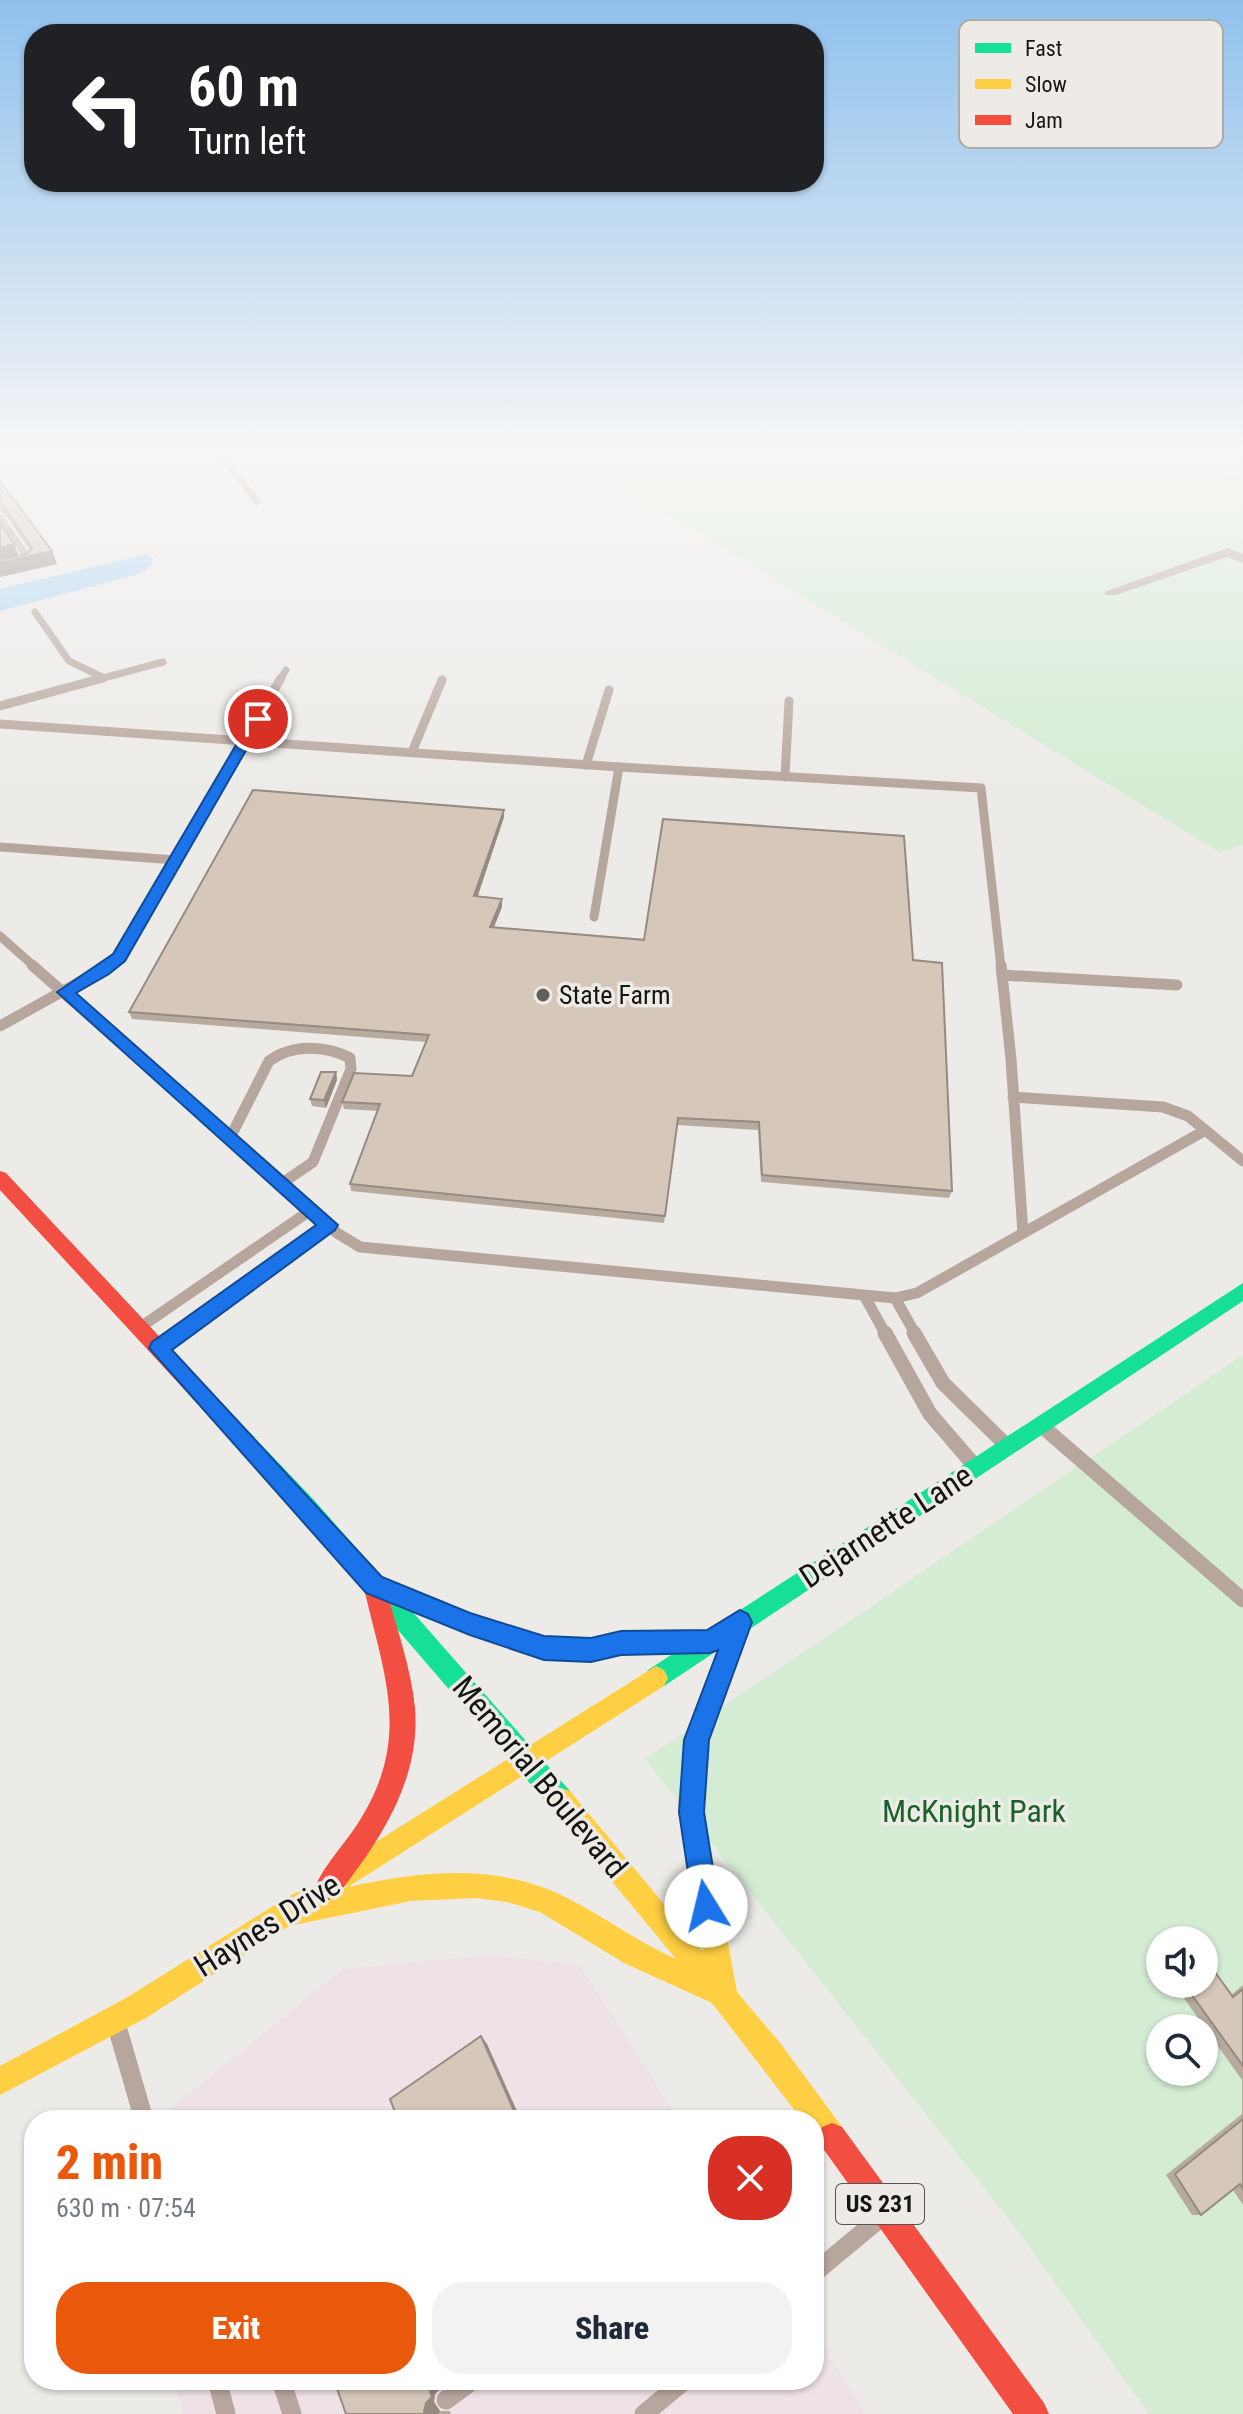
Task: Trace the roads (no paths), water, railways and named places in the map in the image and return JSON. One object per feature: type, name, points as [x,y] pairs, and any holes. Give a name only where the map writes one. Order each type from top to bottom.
[{"type":"main road","name":"Memorial Boulevard","points":[[0,1178],[159,1348],[529,1761],[771,2054],[812,2110]]},
{"type":"main road","name":"Dejarnette Lane","points":[[529,1761],[1243,1291]]},
{"type":"main road","points":[[374,1585],[470,1624],[544,1648],[591,1650],[621,1643],[710,1642]]},
{"type":"main road","points":[[328,1887],[357,1852],[381,1811],[395,1777],[401,1746],[403,1711],[374,1585]]},
{"type":"main road","points":[[724,1996],[691,1812],[697,1740],[740,1622]]},
{"type":"main road","name":"Haynes Drive","points":[[0,2081],[115,2019],[529,1761]]},
{"type":"main road","points":[[285,1914],[409,1889],[467,1884],[527,1894],[573,1914],[625,1948],[724,1996]]},
{"type":"main road","name":"Memorial Boulevard","points":[[824,2127],[1033,2414]]},
{"type":"street","points":[[1111,592],[1179,569]]},
{"type":"lane","points":[[35,612],[69,661],[104,678]]},
{"type":"lane","points":[[0,706],[163,662]]},
{"type":"lane","points":[[0,1026],[103,971],[119,957],[286,670]]},
{"type":"lane","points":[[412,752],[442,680]]},
{"type":"lane","points":[[586,765],[609,690]]},
{"type":"lane","points":[[785,777],[789,701]]},
{"type":"lane","points":[[0,724],[586,765],[981,788],[1002,975],[1023,1233]]},
{"type":"lane","points":[[594,917],[619,767]]},
{"type":"lane","points":[[0,847],[176,860]]},
{"type":"lane","points":[[0,936],[311,1210],[360,1247],[895,1298],[917,1293],[1204,1131]]},
{"type":"lane","points":[[1002,975],[1177,985]]},
{"type":"lane","points":[[230,1138],[269,1061],[276,1055],[292,1049],[342,1052],[350,1058],[351,1069],[313,1162],[281,1184]]},
{"type":"lane","points":[[1013,1097],[1163,1107],[1188,1116],[1243,1161]]},
{"type":"lane","points":[[139,1328],[311,1210]]},
{"type":"lane","points":[[159,1348],[329,1225]]},
{"type":"lane","points":[[865,1297],[930,1414],[976,1467]]},
{"type":"lane","points":[[895,1298],[943,1383],[1007,1447]]},
{"type":"lane","points":[[1040,1425],[1243,1600]]},
{"type":"lane","points":[[115,2019],[141,2110]]},
{"type":"lane","points":[[824,2265],[886,2213]]},
{"type":"lane","points":[[220,2390],[226,2414]]},
{"type":"lane","points":[[284,2390],[292,2414]]},
{"type":"lane","points":[[446,2400],[460,2390]]},
{"type":"lane","points":[[644,2414],[673,2390]]},
{"type":"water","points":[[85,569],[147,569],[139,574],[0,611],[0,589]]},
{"type":"place","name":"State Farm","points":[[543,995]]},
{"type":"park label","name":"McKnight Park","points":[[974,1811]]}]
